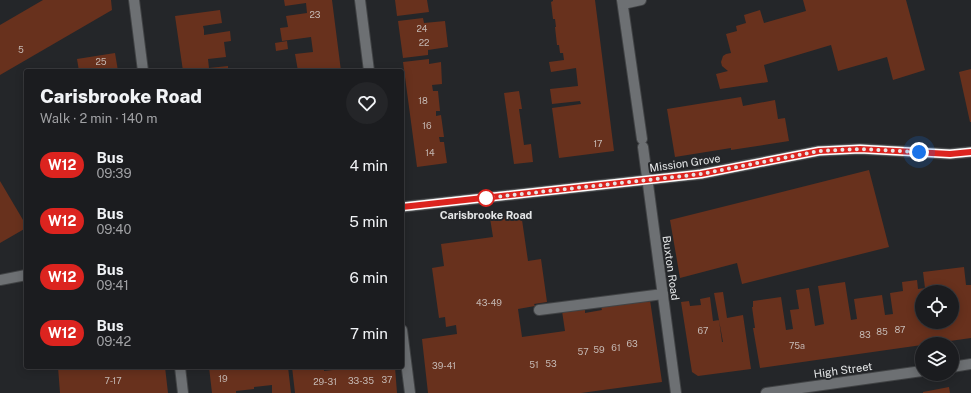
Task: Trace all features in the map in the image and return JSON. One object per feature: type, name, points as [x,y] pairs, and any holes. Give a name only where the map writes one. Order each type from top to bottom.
[{"type":"street","points":[[134,0],[143,69]]},
{"type":"street","points":[[360,0],[369,69]]},
{"type":"street","points":[[623,2],[641,0]]},
{"type":"street","name":"Buxton Road","points":[[623,2],[676,393]]},
{"type":"street","name":"Mission Grove","points":[[404,207],[718,172],[819,151],[860,149],[950,154],[971,152]]},
{"type":"street","points":[[0,280],[24,275]]},
{"type":"street","points":[[539,310],[663,294]]},
{"type":"street","points":[[404,348],[410,393]]},
{"type":"street","points":[[959,366],[971,364]]},
{"type":"street","points":[[180,369],[182,393]]},
{"type":"street","name":"High Street","points":[[766,393],[915,372]]},
{"type":"building","points":[[43,0],[111,0],[112,10],[0,75],[0,25]]},
{"type":"building","points":[[284,0],[332,0],[341,69],[298,69],[295,54],[313,52],[311,37],[282,41],[280,28],[288,27],[286,16],[307,13],[306,3],[285,6]]},
{"type":"building","points":[[395,0],[427,0],[429,12],[397,16]]},
{"type":"building","points":[[553,0],[595,0],[614,151],[559,158],[552,108],[581,104],[580,101],[552,104],[550,89],[578,86],[576,68],[551,72],[549,62],[564,60],[563,53],[560,53],[559,45],[557,45],[555,19],[553,19],[551,2]]},
{"type":"building","points":[[803,0],[906,0],[925,70],[893,80],[887,57],[838,71],[831,45],[764,65],[768,82],[720,89],[716,74],[728,71],[722,66],[721,62],[723,56],[731,53],[726,34],[737,31],[736,26],[746,23],[744,15],[760,10],[764,23],[806,11]]},
{"type":"building","points":[[220,10],[222,23],[203,26],[204,35],[230,31],[231,41],[224,42],[226,57],[208,59],[209,68],[228,66],[228,69],[183,69],[175,16]]},
{"type":"building","points":[[423,18],[424,23],[445,21],[448,47],[428,50],[428,55],[403,58],[398,21]]},
{"type":"building","points":[[287,41],[288,49],[276,51],[275,43]]},
{"type":"building","points":[[115,53],[118,69],[79,69],[77,59]]},
{"type":"building","points":[[429,59],[429,64],[441,62],[442,84],[432,85],[433,91],[438,91],[440,111],[436,111],[436,116],[441,115],[444,137],[439,137],[440,142],[444,142],[447,163],[417,167],[403,62]]},
{"type":"building","points":[[971,69],[971,122],[970,122],[959,72]]},
{"type":"building","points":[[519,91],[522,109],[519,109],[524,145],[531,144],[533,162],[514,164],[504,93]]},
{"type":"building","points":[[741,97],[743,106],[775,100],[778,119],[785,118],[789,141],[675,157],[667,109]]},
{"type":"building","points":[[869,170],[889,247],[742,284],[737,263],[680,278],[670,220]]},
{"type":"building","points":[[0,181],[24,222],[24,229],[0,243]]},
{"type":"building","points":[[521,213],[528,261],[541,259],[547,302],[518,309],[522,337],[565,331],[562,311],[585,308],[585,313],[602,310],[601,307],[650,300],[662,382],[581,393],[428,393],[422,339],[457,334],[456,325],[446,327],[445,317],[439,318],[432,268],[444,266],[441,244],[493,237],[490,218]]},
{"type":"building","points":[[964,267],[966,285],[971,285],[971,338],[959,340],[959,337],[915,337],[915,346],[760,368],[753,328],[755,328],[752,307],[753,301],[781,297],[786,330],[793,329],[790,310],[799,309],[796,290],[809,288],[815,326],[824,324],[818,286],[845,282],[851,320],[857,319],[854,299],[882,295],[885,315],[893,314],[890,293],[903,291],[902,282],[917,280],[918,285],[915,285],[915,329],[959,329],[959,285],[925,285],[923,272]]},
{"type":"building","points":[[723,292],[727,318],[743,315],[751,369],[698,376],[692,372],[681,302],[689,301],[690,306],[701,305],[700,299],[710,297],[713,321],[719,320],[714,293]],"holes":[[[719,321],[723,342],[722,342]]]},
{"type":"building","points":[[58,369],[165,369],[168,393],[60,393]]},
{"type":"building","points":[[209,369],[288,369],[291,393],[272,393],[272,385],[236,391],[236,393],[212,393]]},
{"type":"building","points":[[292,369],[324,369],[324,371],[342,369],[395,369],[397,393],[295,393]]},
{"type":"building","points":[[949,387],[950,393],[923,393],[923,392]]},
{"type":"bus line","name":"W12","points":[[404,207],[701,174],[819,151],[860,149],[950,154],[971,152]]},
{"type":"place","name":"Carisbrooke Road","points":[[486,198]]},
{"type":"route","points":[[486,198],[701,174],[819,151],[860,149],[919,152]]}]
